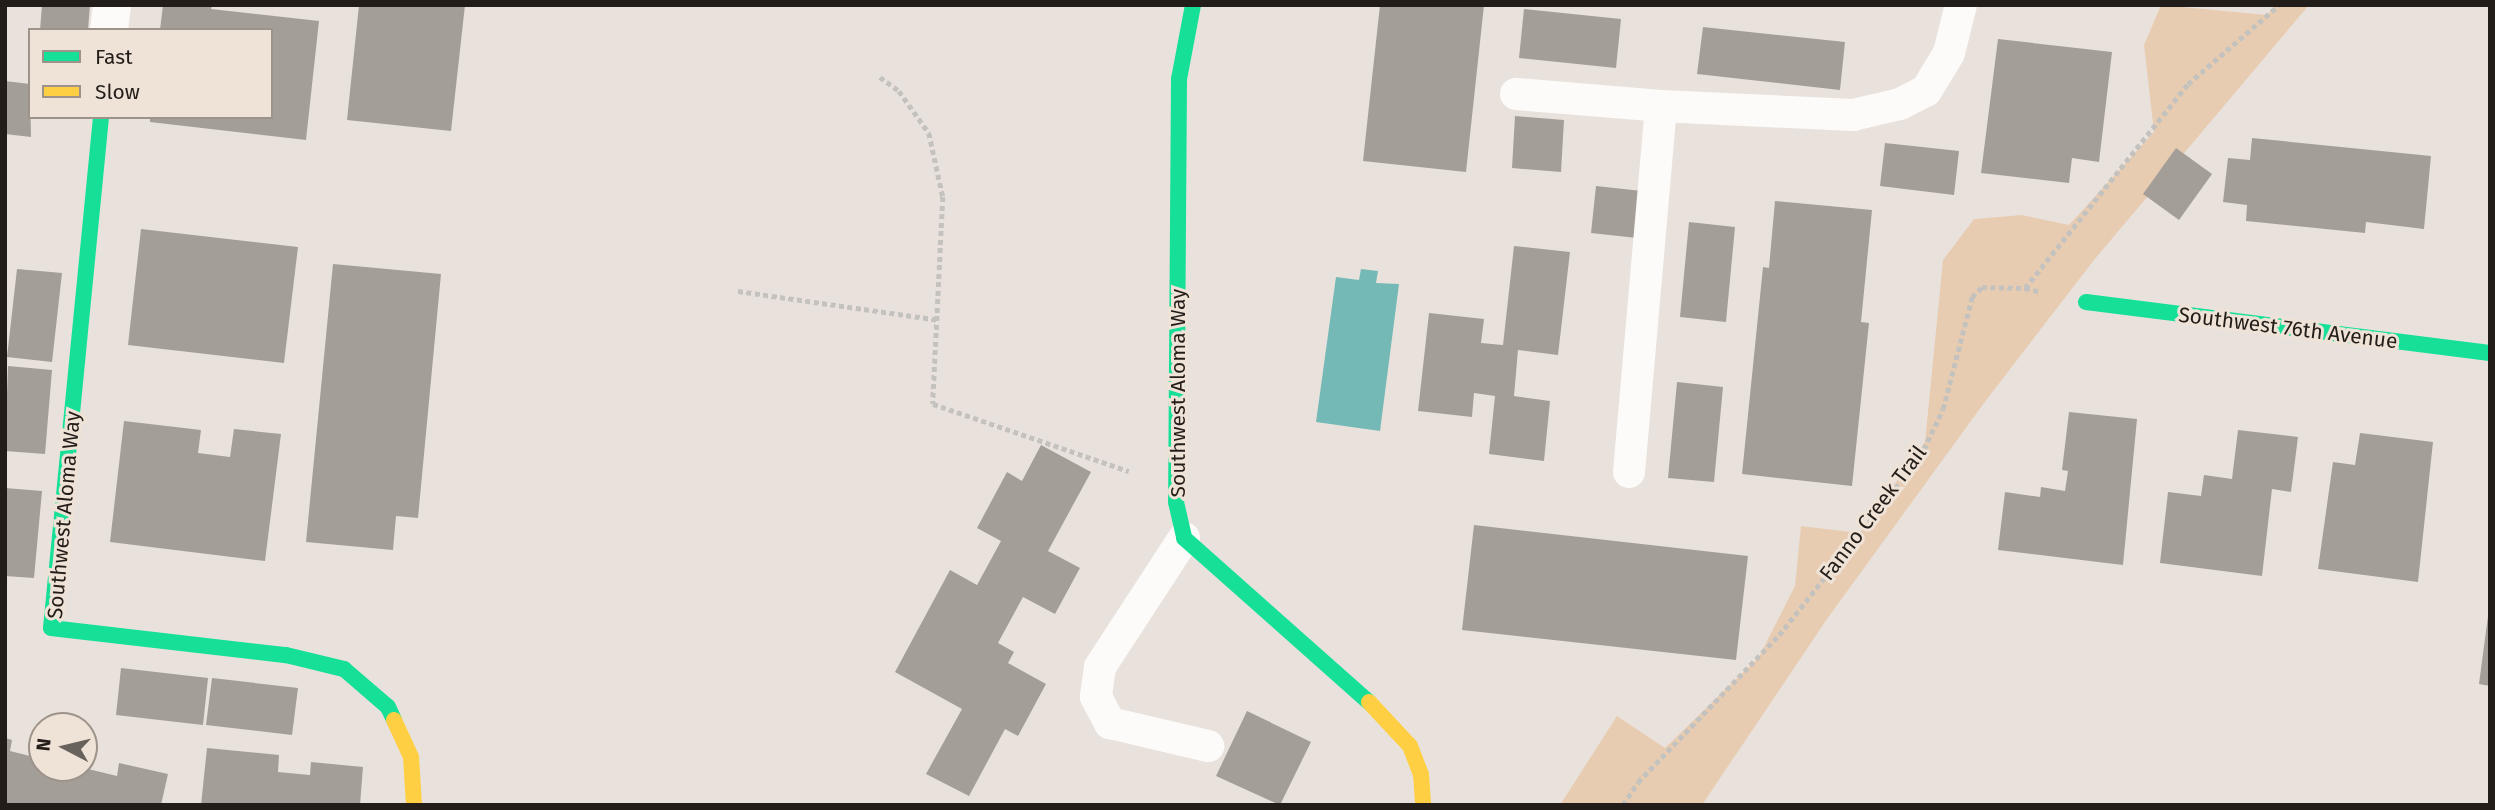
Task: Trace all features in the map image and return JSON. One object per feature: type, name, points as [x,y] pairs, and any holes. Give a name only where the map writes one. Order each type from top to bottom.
[{"type":"street","points":[[109,28],[111,5]]},
{"type":"street","name":"Southwest Aloma Way","points":[[1184,538],[1176,487],[1180,79],[1193,5]]},
{"type":"street","name":"Southwest Aloma Way","points":[[101,119],[51,628],[286,655],[344,669],[388,707],[411,757],[414,805]]},
{"type":"street","name":"Southwest 76th Avenue","points":[[2086,302],[2490,353]]},
{"type":"street","points":[[1184,538],[1389,720],[1410,746],[1422,774],[1423,805]]},
{"type":"lane","points":[[1516,94],[1661,106],[1853,115],[1900,104],[1926,91],[1948,53],[1961,5]]},
{"type":"lane","points":[[1629,472],[1661,106]]},
{"type":"lane","points":[[1184,538],[1100,667],[1096,697],[1110,723],[1208,746]]},
{"type":"path","name":"Fanno Creek Trail","points":[[1623,805],[1638,782],[1779,635],[1920,457],[1943,409],[1972,298],[1982,288],[2025,288],[2188,84],[2279,5]]},
{"type":"path","points":[[880,77],[899,91],[929,133],[943,197],[940,320],[933,404],[1176,487]]},
{"type":"path","points":[[738,291],[940,320]]},
{"type":"shaded area","points":[[2161,5],[2267,15],[2276,5],[2309,5],[2094,260],[1984,403],[1827,619],[1702,805],[1560,805],[1617,716],[1665,748],[1759,657],[1795,586],[1801,526],[1859,533],[1925,442],[1943,260],[1974,219],[2022,215],[2069,225],[2154,132],[2144,45]]},
{"type":"water","points":[[1361,269],[1378,271],[1376,283],[1399,284],[1380,431],[1316,422],[1336,277],[1359,280]]},
{"type":"building","points":[[42,5],[90,5],[88,28],[40,28]]},
{"type":"building","points":[[163,5],[212,5],[211,9],[319,21],[306,140],[150,122],[150,119],[273,119],[273,28],[160,28]]},
{"type":"building","points":[[359,5],[465,5],[451,131],[347,120]]},
{"type":"building","points":[[1380,5],[1484,5],[1466,172],[1363,161]]},
{"type":"building","points":[[1524,9],[1621,19],[1616,68],[1519,58]]},
{"type":"building","points":[[1703,27],[1845,42],[1840,90],[1697,74]]},
{"type":"building","points":[[1998,39],[2112,52],[2099,162],[2072,158],[2069,183],[1981,173]]},
{"type":"building","points":[[5,81],[28,84],[31,137],[5,134]]},
{"type":"building","points":[[1515,116],[1564,120],[1561,172],[1512,168]]},
{"type":"building","points":[[2252,138],[2431,156],[2424,229],[2366,222],[2365,233],[2246,221],[2247,205],[2223,202],[2228,158],[2250,160]]},
{"type":"building","points":[[1885,143],[1959,151],[1954,195],[1880,186]]},
{"type":"building","points":[[2176,148],[2212,174],[2179,220],[2143,194]]},
{"type":"building","points":[[1596,186],[1642,191],[1637,238],[1591,233]]},
{"type":"building","points":[[1775,201],[1872,210],[1861,322],[1869,323],[1852,486],[1742,474],[1763,267],[1769,268]]},
{"type":"building","points":[[1689,222],[1735,227],[1726,322],[1680,317]]},
{"type":"building","points":[[141,229],[298,247],[284,363],[128,345]]},
{"type":"building","points":[[1514,246],[1570,252],[1558,355],[1518,350],[1514,396],[1550,401],[1544,461],[1489,454],[1495,396],[1474,393],[1472,417],[1418,411],[1429,313],[1484,319],[1481,343],[1503,345]]},
{"type":"building","points":[[333,264],[441,274],[418,518],[396,516],[393,550],[306,542]]},
{"type":"building","points":[[17,269],[62,273],[52,362],[7,357]]},
{"type":"building","points":[[8,366],[52,370],[45,454],[5,451]]},
{"type":"building","points":[[1677,382],[1723,387],[1714,482],[1668,478]]},
{"type":"building","points":[[2069,412],[2137,419],[2123,565],[1998,550],[2005,492],[2040,497],[2041,487],[2065,491],[2068,471],[2062,470]]},
{"type":"building","points":[[124,421],[201,430],[198,453],[230,457],[234,429],[281,434],[265,561],[110,542]]},
{"type":"building","points":[[2238,430],[2298,437],[2291,492],[2272,489],[2262,576],[2160,563],[2168,492],[2201,496],[2204,475],[2232,479]]},
{"type":"building","points":[[2360,433],[2433,442],[2418,582],[2318,569],[2333,462],[2355,465]]},
{"type":"building","points":[[1041,445],[1091,472],[1048,551],[1080,568],[1055,614],[1023,597],[998,643],[1014,652],[1008,663],[1046,684],[1018,736],[1005,729],[969,796],[926,774],[962,709],[895,672],[950,570],[977,585],[1001,541],[977,528],[1007,472],[1022,481]]},
{"type":"building","points":[[5,488],[42,491],[34,578],[5,576]]},
{"type":"building","points":[[1474,525],[1748,556],[1736,660],[1462,630]]},
{"type":"building","points":[[2490,616],[2490,686],[2479,684]]},
{"type":"building","points":[[121,668],[208,678],[203,725],[116,715]]},
{"type":"building","points":[[212,678],[298,688],[292,735],[206,725]]},
{"type":"building","points":[[1247,711],[1311,742],[1280,805],[1216,776]]},
{"type":"building","points":[[5,738],[12,740],[10,751],[28,756],[28,782],[98,782],[98,771],[117,776],[119,763],[168,774],[161,805],[5,805]]},
{"type":"building","points":[[207,748],[279,755],[278,772],[310,775],[311,762],[363,767],[360,805],[201,805]]},
{"type":"traffic: fast","points":[[1193,5],[1179,79],[1176,502],[1184,538],[1369,702]]},
{"type":"traffic: fast","points":[[101,119],[51,628],[286,655],[344,669],[388,707],[394,720]]},
{"type":"traffic: fast","points":[[2086,302],[2490,353]]},
{"type":"traffic: slow","points":[[1369,702],[1410,746],[1421,774],[1423,805]]},
{"type":"traffic: slow","points":[[394,720],[411,757],[414,805]]}]
